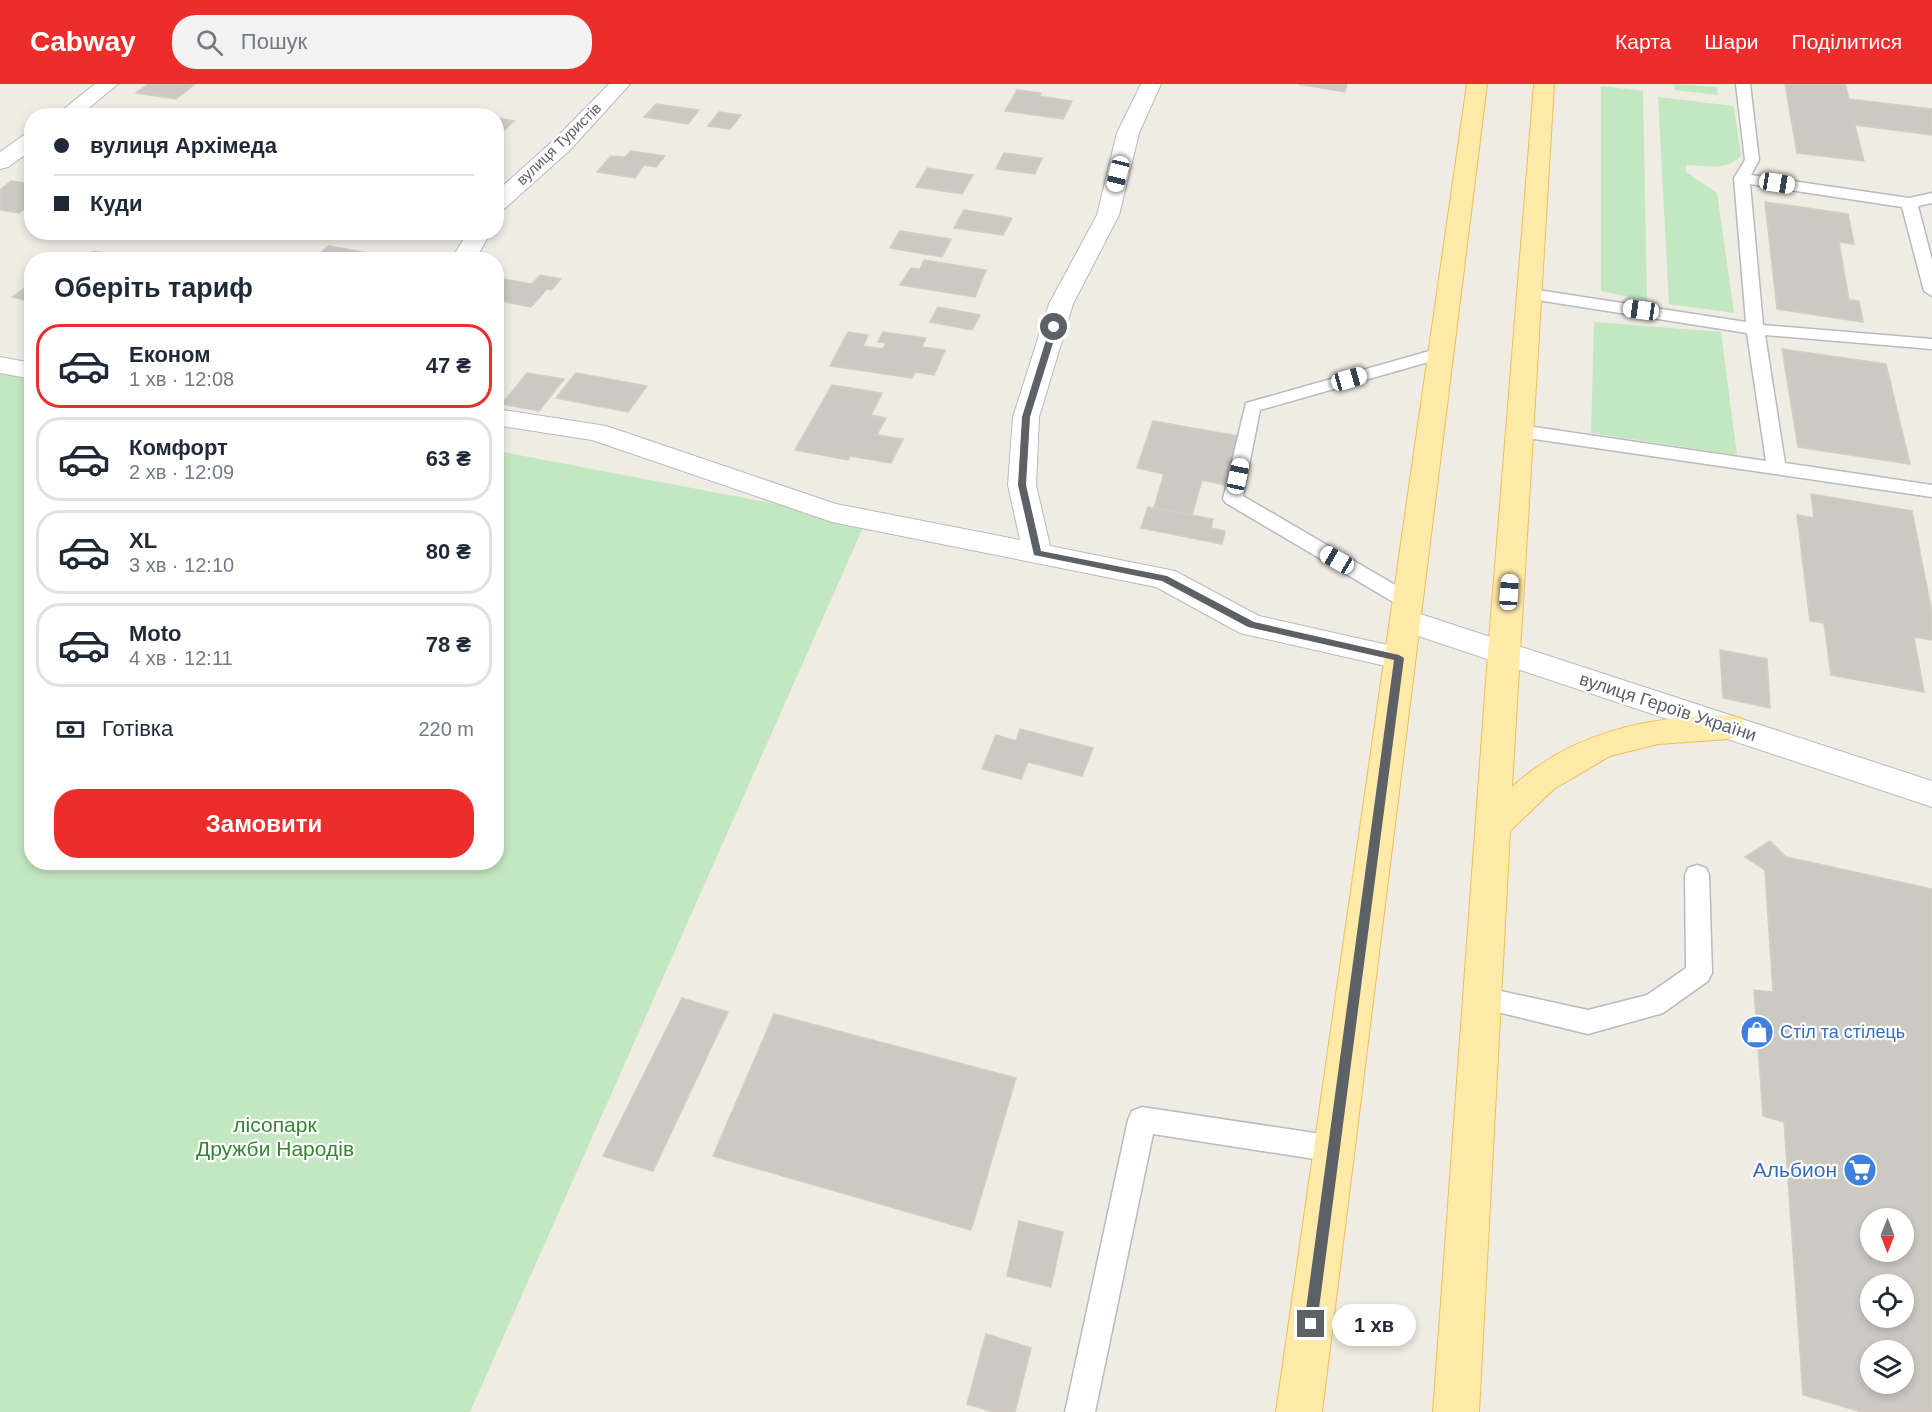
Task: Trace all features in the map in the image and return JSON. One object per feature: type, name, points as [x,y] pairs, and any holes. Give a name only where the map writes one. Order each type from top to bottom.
[{"type":"main road","points":[[1299,1412],[1477,84]]},
{"type":"main road","points":[[1456,1412],[1504,653],[1544,84]]},
{"type":"main road","points":[[1493,826],[1542,780],[1601,746],[1659,732],[1729,727]]},
{"type":"street","points":[[76,108],[108,84]]},
{"type":"street","name":"вулиця Туристів","points":[[504,197],[562,145],[620,84]]},
{"type":"street","points":[[1037,553],[1022,485],[1026,417],[1061,304],[1108,215],[1128,133],[1151,84]]},
{"type":"street","points":[[0,162],[24,146]]},
{"type":"street","points":[[0,365],[24,370]]},
{"type":"street","points":[[504,418],[596,432],[832,513],[1164,579],[1251,625],[1399,658]]},
{"type":"street","name":"вулиця Героїв України","points":[[1406,610],[1504,653],[1932,794]]},
{"type":"lane","points":[[1743,84],[1752,160],[1742,178],[1755,329],[1777,470]]},
{"type":"lane","points":[[1742,178],[1910,203],[1932,198]]},
{"type":"lane","points":[[1910,203],[1932,291]]},
{"type":"lane","points":[[1531,294],[1755,329],[1932,344]]},
{"type":"lane","points":[[1406,610],[1233,499],[1252,407],[1440,353]]},
{"type":"lane","points":[[1521,431],[1932,491]]},
{"type":"lane","points":[[1482,998],[1588,1022],[1653,1005],[1699,973],[1697,875]]},
{"type":"lane","points":[[1080,1412],[1142,1120],[1334,1149]]},
{"type":"green space","points":[[1674,84],[1717,87],[1718,95],[1675,90]]},
{"type":"green space","points":[[1601,86],[1643,91],[1647,301],[1601,291]]},
{"type":"green space","points":[[1658,97],[1734,106],[1741,156],[1722,166],[1686,165],[1686,172],[1717,193],[1734,313],[1669,304]]},
{"type":"green space","points":[[1594,322],[1721,332],[1737,455],[1591,433]]},
{"type":"green space","name":"лісопарк Дружби Народів","points":[[0,358],[24,362],[24,870],[504,870],[504,452],[866,521],[470,1412],[0,1412]]},
{"type":"building","points":[[148,84],[195,84],[176,99],[136,93]]},
{"type":"building","points":[[1298,84],[1347,84],[1345,92]]},
{"type":"building","points":[[1785,84],[1845,84],[1849,99],[1932,109],[1932,135],[1855,125],[1864,161],[1797,153]]},
{"type":"building","points":[[1017,90],[1072,101],[1063,119],[1005,111]]},
{"type":"building","points":[[656,104],[699,110],[688,124],[644,117]]},
{"type":"building","points":[[719,112],[741,115],[730,129],[708,126]]},
{"type":"building","points":[[504,119],[514,121],[504,130]]},
{"type":"building","points":[[631,151],[665,156],[656,167],[644,165],[635,178],[597,172],[611,156],[625,157]]},
{"type":"building","points":[[1004,153],[1042,158],[1035,174],[996,169]]},
{"type":"building","points":[[927,168],[973,175],[962,194],[916,187]]},
{"type":"building","points":[[11,181],[24,183],[24,209],[19,213],[0,210],[0,190]]},
{"type":"building","points":[[1765,202],[1848,214],[1854,244],[1839,242],[1849,300],[1859,301],[1863,322],[1777,309]]},
{"type":"building","points":[[964,210],[1012,218],[1003,235],[954,228]]},
{"type":"building","points":[[900,231],[951,239],[942,257],[890,248]]},
{"type":"building","points":[[328,246],[363,252],[322,252]]},
{"type":"building","points":[[924,260],[986,270],[975,297],[900,285],[911,268],[920,269]]},
{"type":"building","points":[[540,275],[561,279],[551,290],[547,289],[531,307],[504,302],[504,279],[532,284]]},
{"type":"building","points":[[24,289],[24,300],[12,297]]},
{"type":"building","points":[[938,307],[980,315],[972,330],[930,322]]},
{"type":"building","points":[[848,332],[868,335],[863,346],[883,349],[886,343],[878,342],[883,332],[926,338],[922,347],[945,350],[934,375],[915,372],[912,378],[830,366]]},
{"type":"building","points":[[1782,349],[1886,364],[1910,464],[1798,447]]},
{"type":"building","points":[[527,373],[564,379],[539,411],[504,404]]},
{"type":"building","points":[[576,373],[647,386],[628,412],[556,398]]},
{"type":"building","points":[[832,385],[882,393],[871,415],[886,418],[877,435],[903,439],[891,463],[850,456],[848,460],[795,450]]},
{"type":"building","points":[[1153,421],[1244,437],[1231,486],[1202,480],[1192,515],[1154,508],[1164,474],[1137,468]]},
{"type":"building","points":[[1811,494],[1912,511],[1932,613],[1932,640],[1914,637],[1924,692],[1831,675],[1824,623],[1810,621],[1797,515],[1814,518]]},
{"type":"building","points":[[1148,507],[1213,519],[1211,528],[1225,531],[1222,544],[1141,528]]},
{"type":"building","points":[[1720,650],[1767,659],[1770,708],[1723,698]]},
{"type":"building","points":[[1020,729],[1093,748],[1082,776],[1028,762],[1021,779],[982,769],[996,735],[1016,741]]},
{"type":"building","name":"Альбион","points":[[1770,841],[1786,857],[1932,889],[1932,1412],[1862,1412],[1803,1395],[1784,1122],[1763,1116],[1754,990],[1773,992],[1765,870],[1745,857]]},
{"type":"building","points":[[682,998],[728,1012],[653,1171],[603,1156]]},
{"type":"building","points":[[774,1014],[1016,1078],[971,1230],[713,1156]]},
{"type":"building","points":[[1019,1221],[1063,1232],[1051,1287],[1007,1276]]},
{"type":"building","points":[[986,1334],[1031,1348],[1015,1412],[993,1412],[967,1404]]},
{"type":"place","name":"Стіл та стілець","points":[[1757,1032]]},
{"type":"place","name":"Альбион","points":[[1860,1170]]},
{"type":"route","points":[[1054,327],[1026,417],[1022,485],[1037,553],[1164,579],[1251,625],[1399,658],[1311,1324]]}]
